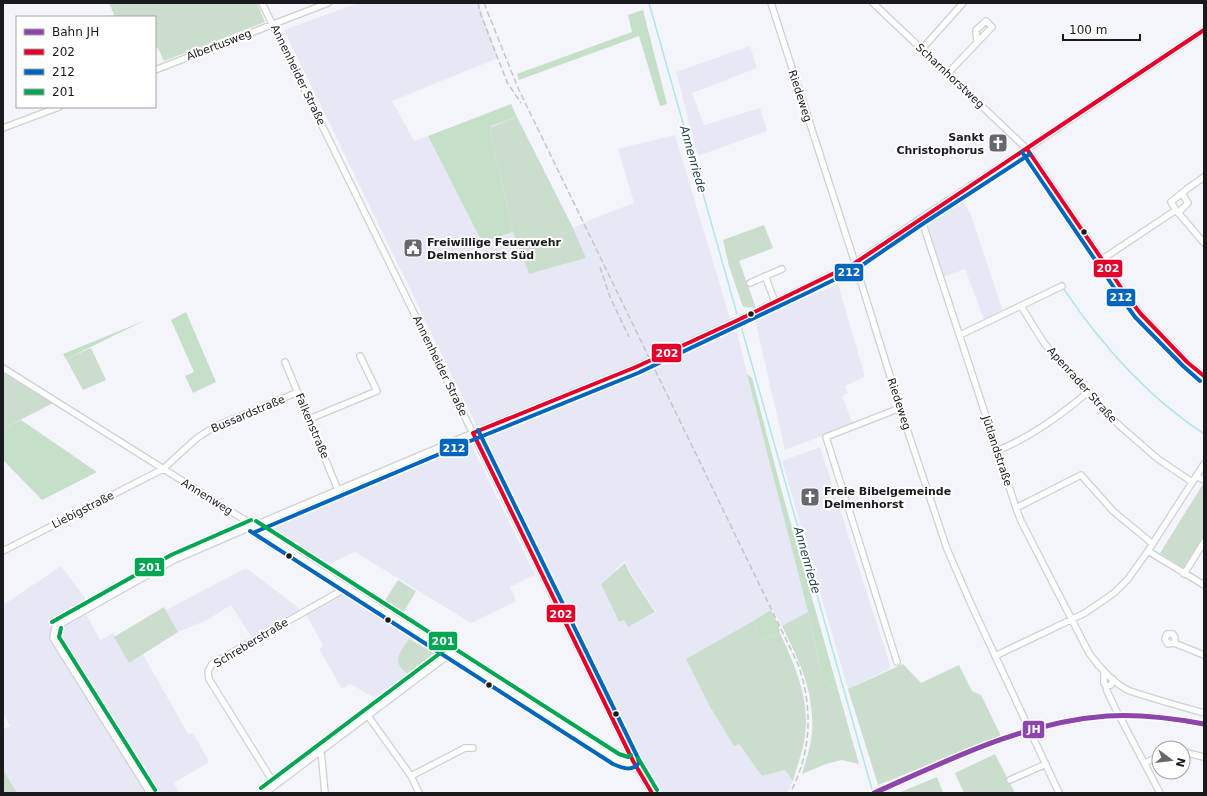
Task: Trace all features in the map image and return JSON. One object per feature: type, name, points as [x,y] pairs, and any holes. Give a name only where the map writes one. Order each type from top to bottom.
[{"type":"street","name":"Annenheider Straße","points":[[262,3],[651,793]]},
{"type":"street","name":"Albertusweg","points":[[156,70],[328,3]]},
{"type":"street","name":"Riedeweg","points":[[771,3],[900,408],[947,549],[995,656],[1060,793]]},
{"type":"street","name":"Scharnhorstweg","points":[[873,3],[1027,149],[1102,260],[1140,313],[1187,362],[1204,376]]},
{"type":"street","points":[[922,49],[963,3]]},
{"type":"street","points":[[150,793],[53,638],[55,627],[174,560],[473,433],[636,367],[738,320],[855,263],[1204,30]]},
{"type":"street","points":[[948,73],[978,42]]},
{"type":"street","points":[[3,128],[56,108]]},
{"type":"street","points":[[1204,177],[1172,202],[1177,212],[1204,243]]},
{"type":"street","points":[[1102,260],[1177,212],[1188,203],[1182,193]]},
{"type":"street","name":"Jütlandstraße","points":[[921,218],[960,335],[996,451],[1021,521],[1089,653],[1104,671],[1129,690],[1143,696],[1204,713]]},
{"type":"street","points":[[750,283],[782,269]]},
{"type":"street","points":[[765,276],[775,302]]},
{"type":"street","points":[[960,335],[1062,286]]},
{"type":"street","name":"Apenrader Straße","points":[[1021,306],[1044,343],[1087,394],[1121,427],[1158,458],[1192,482]]},
{"type":"street","points":[[309,419],[377,391],[360,356]]},
{"type":"street","name":"Falkenstraße","points":[[285,362],[338,490]]},
{"type":"street","name":"Annenweg","points":[[3,368],[616,759],[628,763],[634,761]]},
{"type":"street","name":"Bussardstraße","points":[[163,469],[197,438],[214,427],[298,392]]},
{"type":"street","points":[[996,451],[1026,437],[1063,413],[1087,394]]},
{"type":"street","points":[[897,662],[826,438],[900,408]]},
{"type":"street","points":[[995,656],[1085,613],[1114,593],[1128,579],[1153,544],[1204,464]]},
{"type":"street","name":"Liebigstraße","points":[[3,551],[163,469]]},
{"type":"street","points":[[1016,508],[1081,475],[1119,516],[1153,544]]},
{"type":"street","points":[[1196,476],[1204,480]]},
{"type":"street","points":[[1184,574],[1204,542]]},
{"type":"street","points":[[1148,551],[1204,585]]},
{"type":"street","name":"Schreberstraße","points":[[275,785],[209,679],[208,671],[212,664],[348,587]]},
{"type":"street","points":[[1174,643],[1204,655]]},
{"type":"street","points":[[265,793],[451,653]]},
{"type":"street","points":[[1104,671],[1104,683],[1117,712]]},
{"type":"street","points":[[1106,686],[1111,685],[1113,679]]},
{"type":"street","points":[[368,716],[411,776],[419,793]]},
{"type":"street","points":[[1121,719],[1160,793]]},
{"type":"street","points":[[411,776],[465,748],[473,748]]},
{"type":"street","points":[[321,751],[325,793]]},
{"type":"street","points":[[1191,754],[1204,757]]},
{"type":"street","points":[[1145,763],[1151,760]]},
{"type":"street","points":[[1010,780],[1046,764]]},
{"type":"shaded area","points":[[358,3],[478,3],[498,58],[392,101],[414,141],[428,136],[482,242],[513,232],[529,274],[586,258],[573,228],[634,203],[618,149],[675,135],[729,315],[736,329],[808,612],[782,626],[757,581],[771,610],[686,660],[734,746],[739,743],[745,753],[785,770],[793,781],[787,793],[660,793],[632,745],[284,30]],"holes":[[[625,561],[631,574],[656,612],[624,628],[627,626],[624,620],[619,622],[601,584]]]},
{"type":"shaded area","points":[[750,46],[757,68],[692,93],[704,125],[760,108],[767,131],[698,156],[676,72]]},
{"type":"shaded area","points":[[962,200],[971,215],[1003,311],[984,320],[965,269],[944,277],[928,226],[929,220]]},
{"type":"shaded area","points":[[838,284],[865,377],[845,386],[848,393],[842,396],[853,424],[785,450],[755,320]]},
{"type":"shaded area","points":[[470,442],[535,575],[510,587],[516,601],[471,623],[355,552],[323,567],[271,532],[273,522]]},
{"type":"shaded area","points":[[820,447],[891,668],[848,689],[782,461]]},
{"type":"shaded area","points":[[61,566],[88,602],[81,605],[100,640],[113,633],[129,663],[143,654],[188,734],[193,733],[209,762],[174,783],[179,793],[17,793],[3,770],[3,730],[10,726],[3,714],[3,605]]},
{"type":"shaded area","points":[[246,568],[300,609],[252,638],[231,605],[207,620],[178,632],[166,610]]},
{"type":"shaded area","points":[[342,595],[349,595],[442,653],[440,657],[381,701],[350,684],[342,689],[319,649],[323,646],[306,614]]},
{"type":"green space","points":[[109,3],[257,3],[265,22],[164,61],[158,48],[156,49],[156,16],[115,16]]},
{"type":"green space","points":[[643,10],[667,104],[660,106],[639,36],[519,80],[517,74],[632,32],[628,15]]},
{"type":"green space","points":[[511,104],[517,117],[491,126],[490,132],[513,232],[482,242],[428,136]]},
{"type":"green space","points":[[517,117],[573,228],[586,258],[529,274],[513,232],[490,132],[491,127]]},
{"type":"green space","points":[[764,225],[773,248],[739,261],[756,308],[743,307],[729,266],[723,240]]},
{"type":"green space","points":[[186,312],[216,382],[193,393],[185,376],[194,372],[171,320]]},
{"type":"green space","points":[[146,320],[66,359],[63,354]]},
{"type":"green space","points":[[91,348],[106,380],[83,390],[66,359]]},
{"type":"green space","points":[[3,373],[53,403],[3,429]]},
{"type":"green space","points":[[747,374],[752,378],[780,485],[838,690],[823,680],[808,612]]},
{"type":"green space","points":[[21,420],[97,472],[42,500],[3,460],[3,429]]},
{"type":"green space","points":[[1203,484],[1204,538],[1185,569],[1160,553]]},
{"type":"green space","points":[[625,563],[630,574],[655,612],[628,627],[624,620],[619,622],[601,584]]},
{"type":"green space","points":[[398,580],[416,591],[401,617],[382,605]]},
{"type":"green space","points":[[164,607],[178,632],[129,663],[114,637]]},
{"type":"green space","points":[[771,610],[779,627],[780,633],[762,640],[753,621]]},
{"type":"green space","points":[[808,612],[823,680],[838,690],[859,764],[842,760],[826,764],[802,774],[811,741],[812,710],[806,681],[801,667],[782,626]]},
{"type":"green space","points":[[753,621],[762,640],[780,633],[800,683],[805,709],[805,736],[793,781],[785,770],[762,776],[739,744],[734,746],[709,705],[686,659]]},
{"type":"green space","points":[[409,639],[436,655],[409,675],[400,666],[398,658]]},
{"type":"green space","points":[[903,664],[921,683],[959,665],[972,691],[981,695],[1001,736],[878,785],[848,689]]},
{"type":"green space","points":[[995,754],[1015,793],[964,793],[955,773]]},
{"type":"green space","points":[[3,770],[17,793],[3,793]]},
{"type":"green space","points":[[937,777],[943,793],[898,793]]},
{"type":"waterway","name":"Annenriede","points":[[649,3],[737,314]]},
{"type":"waterway","points":[[1063,288],[1077,309],[1126,368],[1164,403],[1204,434]]},
{"type":"waterway","name":"Annenriede","points":[[741,326],[873,793]]},
{"type":"railway","points":[[478,3],[481,15],[507,82],[521,103]]},
{"type":"railway","points":[[484,3],[518,88],[798,664],[806,697],[808,729],[803,762],[790,793]]},
{"type":"railway","points":[[600,267],[610,297],[629,337]]},
{"type":"rail line","name":"JH","points":[[874,793],[988,744],[1046,726],[1107,716],[1156,717],[1204,724]]},
{"type":"transit line","name":"202","points":[[473,433],[636,367],[736,321],[855,263],[1204,30]]},
{"type":"transit line","name":"202","points":[[1027,149],[1122,289],[1140,313],[1187,362],[1204,376]]},
{"type":"transit line","name":"212","points":[[1022,152],[1135,317],[1183,366],[1200,381]]},
{"type":"transit line","name":"212","points":[[255,532],[475,439],[638,373],[809,292],[858,268],[1030,154]]},
{"type":"transit line","name":"212","points":[[250,531],[613,764],[623,768],[633,768],[639,763],[638,758],[478,430]]},
{"type":"transit line","name":"202","points":[[473,433],[633,761],[652,793]]},
{"type":"transit line","name":"201","points":[[52,622],[171,555],[251,520]]},
{"type":"transit line","name":"201","points":[[256,521],[619,754],[628,757],[631,755]]},
{"type":"transit line","name":"201","points":[[61,628],[59,637],[155,790]]},
{"type":"transit line","name":"201","points":[[261,788],[447,648]]},
{"type":"transit line","name":"201","points":[[638,758],[657,790]]},
{"type":"place","name":"Sankt Christophorus","points":[[998,143]]},
{"type":"place","name":"Freiwillige Feuerwehr Delmenhorst Süd","points":[[413,248]]},
{"type":"place","name":"Freie Bibelgemeinde Delmenhorst","points":[[810,497]]}]
